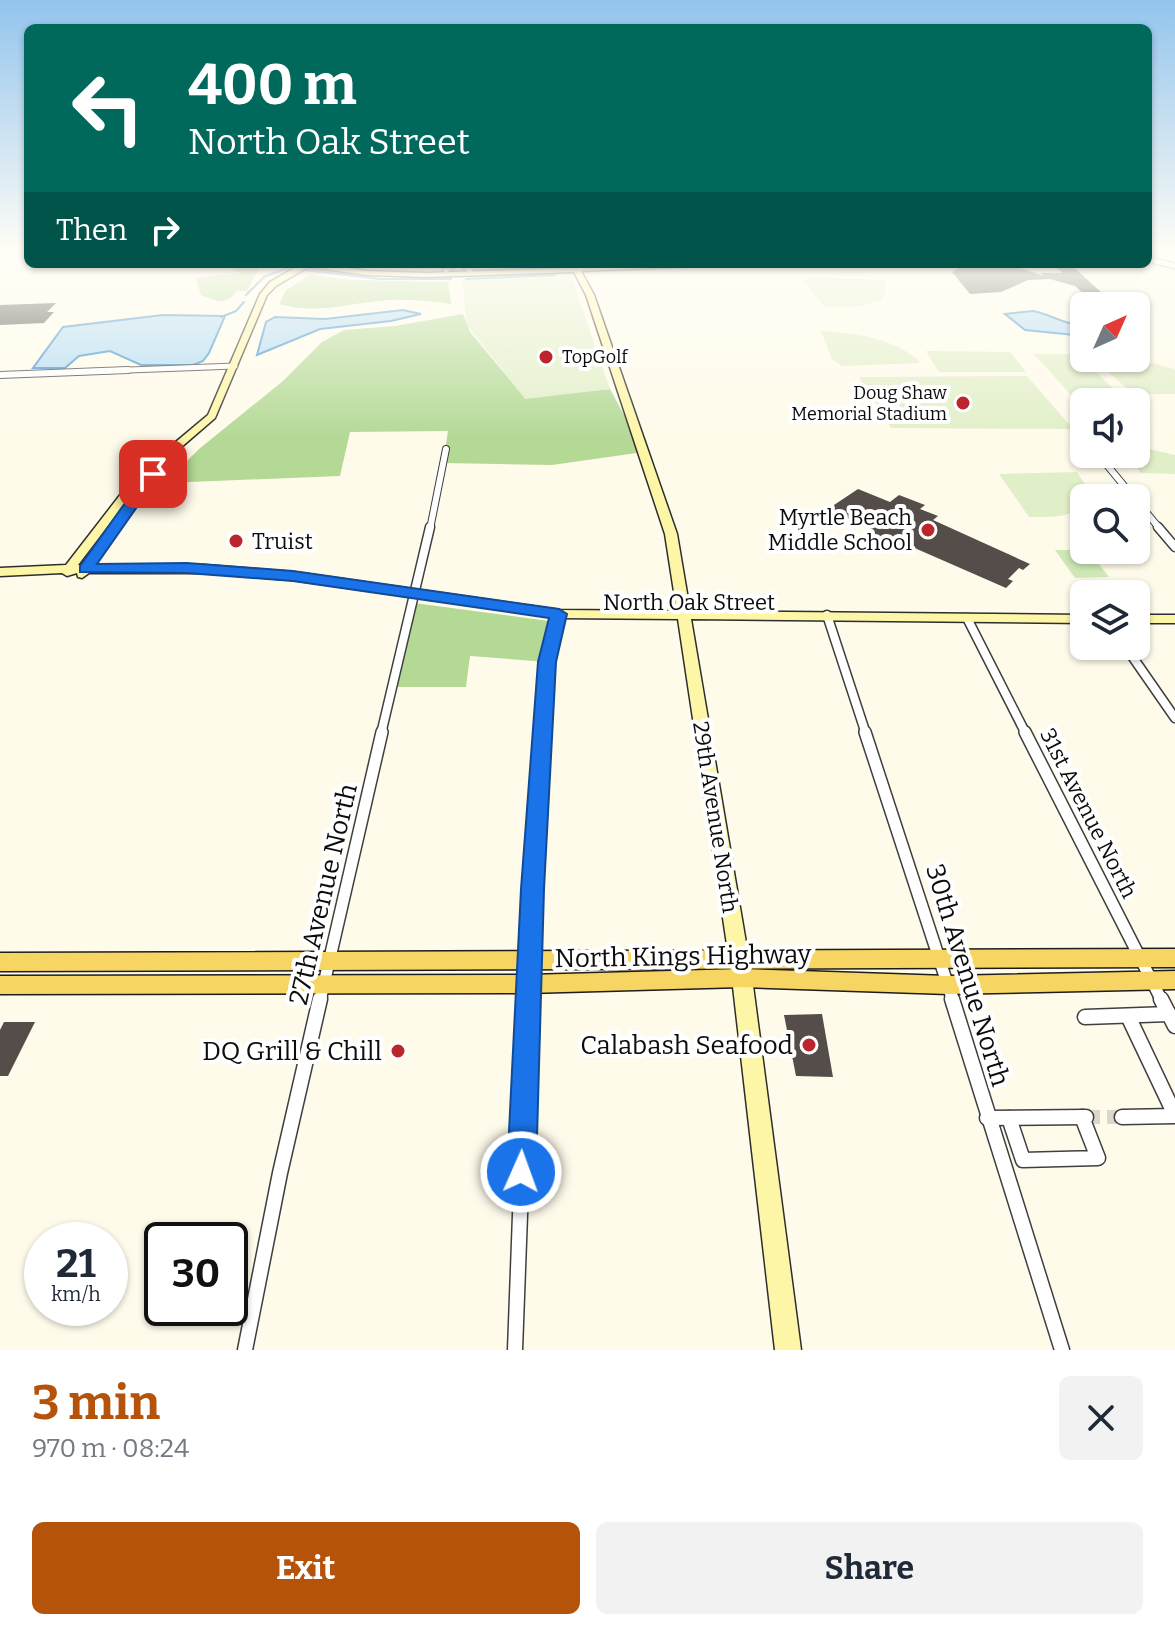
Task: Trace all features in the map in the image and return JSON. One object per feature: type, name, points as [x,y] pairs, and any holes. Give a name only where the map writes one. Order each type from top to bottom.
[{"type":"main road","points":[[75,572],[138,479],[212,416],[256,314]]},
{"type":"main road","name":"29th Avenue North","points":[[597,314],[667,519],[740,969],[788,1350]]},
{"type":"main road","name":"North Oak Street","points":[[0,572],[187,568],[293,576],[415,599],[558,618],[1070,619]]},
{"type":"main road","name":"North Oak Street","points":[[0,579],[75,572]]},
{"type":"main road","points":[[1150,619],[1175,619]]},
{"type":"main road","name":"North Kings Highway","points":[[0,985],[528,984],[940,959],[1175,958]]},
{"type":"main road","name":"North Kings Highway","points":[[0,962],[530,960],[740,969],[948,985],[1175,980]]},
{"type":"street","points":[[0,375],[235,366]]},
{"type":"street","name":"27th Avenue North","points":[[245,1350],[280,1173],[397,665],[415,599],[446,449]]},
{"type":"street","points":[[1110,468],[1123,484]]},
{"type":"street","points":[[1150,517],[1175,547]]},
{"type":"street","points":[[515,1350],[528,984],[547,662],[558,618]]},
{"type":"street","name":"31st Avenue North","points":[[967,618],[1172,1020]]},
{"type":"street","name":"30th Avenue North","points":[[828,619],[940,959],[987,1118],[1062,1350]]},
{"type":"street","points":[[1135,660],[1175,718]]},
{"type":"street","points":[[1085,1017],[1128,1016],[1172,1020]]},
{"type":"street","points":[[1122,1117],[1175,1116],[1128,1016]]},
{"type":"street","points":[[987,1118],[1084,1117],[1098,1158],[1023,1160],[1009,1118]]},
{"type":"green space","points":[[463,314],[470,332],[525,398],[610,389],[644,452],[552,465],[443,463],[448,431],[350,432],[340,476],[165,483],[199,449],[283,381],[322,342],[344,330],[395,326]]},
{"type":"green space","name":"TopGolf","points":[[466,314],[584,314],[610,389],[525,399],[467,325]]},
{"type":"green space","points":[[821,331],[887,342],[921,363],[842,366],[832,359]]},
{"type":"green space","points":[[926,351],[1010,352],[1026,372],[939,372]]},
{"type":"green space","points":[[1034,354],[1070,354],[1070,372],[1096,372],[1113,388],[1070,388],[1070,394]]},
{"type":"green space","points":[[1150,363],[1175,369],[1175,394],[1150,394],[1150,388],[1126,388],[1108,372],[1150,372]]},
{"type":"green space","name":"Doug Shaw Memorial Stadium","points":[[1027,376],[1070,429],[891,428],[859,377]]},
{"type":"green space","points":[[1150,449],[1175,455],[1175,474],[1141,473],[1137,468],[1150,468]]},
{"type":"green space","points":[[1077,472],[1085,484],[1070,484],[1070,513],[1029,517],[999,474]]},
{"type":"green space","points":[[1055,550],[1070,550],[1070,564],[1099,564],[1109,577],[1075,578]]},
{"type":"green space","points":[[414,603],[556,622],[547,662],[470,656],[466,687],[393,687]]},
{"type":"water","points":[[368,314],[421,314],[391,321],[320,329],[257,355],[266,322],[275,317],[325,319]]},
{"type":"water","points":[[1005,314],[1042,314],[1070,323],[1070,335],[1025,330]]},
{"type":"water","points":[[163,315],[225,316],[209,353],[203,361],[193,365],[141,365],[110,351],[79,356],[65,368],[33,368],[63,327]]},
{"type":"building","points":[[0,314],[52,314],[44,323],[0,325]]},
{"type":"building","name":"Myrtle Beach Middle School","points":[[858,489],[890,502],[899,495],[925,505],[920,509],[938,516],[933,520],[1030,564],[1023,570],[1019,568],[1008,579],[1013,581],[1006,588],[894,539],[892,547],[883,548],[873,530],[828,509]]},
{"type":"building","name":"Calabash Seafood","points":[[822,1014],[833,1077],[796,1076],[784,1015]]},
{"type":"building","points":[[4,1022],[35,1022],[8,1076],[0,1076],[0,1030]]},
{"type":"waterway","points":[[221,317],[228,314]]},
{"type":"tunnel","points":[[1086,1117],[1122,1117]]},
{"type":"place","name":"TopGolf","points":[[546,357]]},
{"type":"place","name":"Doug Shaw Memorial Stadium","points":[[963,403]]},
{"type":"place","name":"Myrtle Beach Middle School","points":[[928,530]]},
{"type":"place","name":"Truist","points":[[236,541]]},
{"type":"place","name":"Calabash Seafood","points":[[809,1045]]},
{"type":"place","name":"DQ Grill & Chill","points":[[398,1051]]},
{"type":"route","points":[[153,474],[86,569],[187,568],[293,576],[559,614],[547,662],[532,889],[521,1172]]}]
